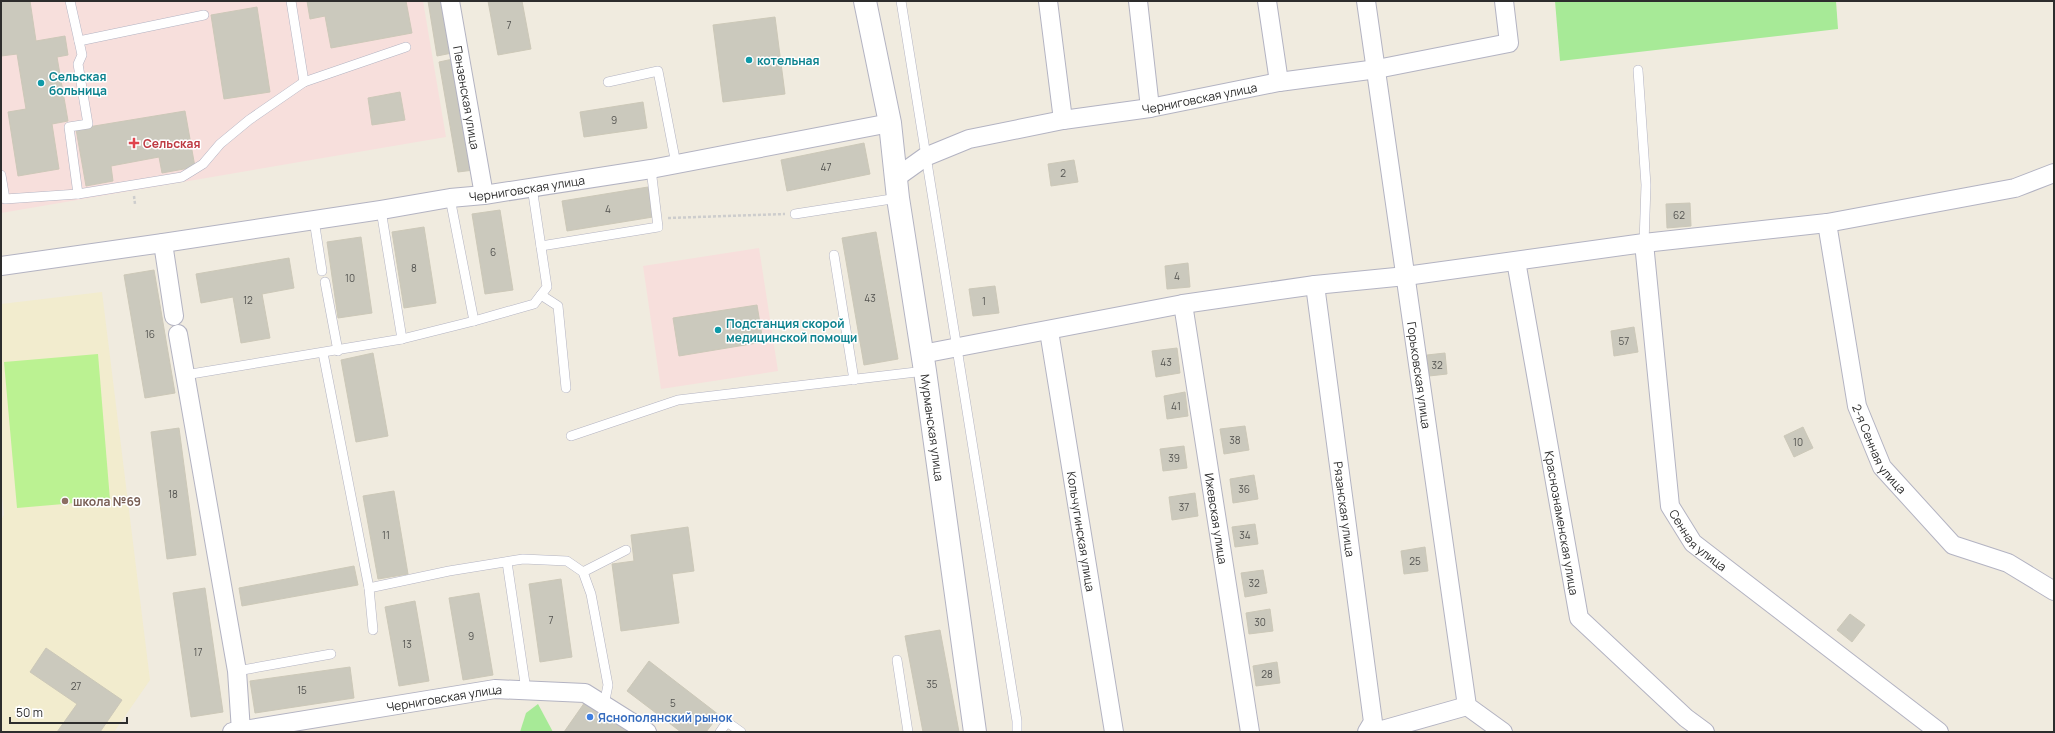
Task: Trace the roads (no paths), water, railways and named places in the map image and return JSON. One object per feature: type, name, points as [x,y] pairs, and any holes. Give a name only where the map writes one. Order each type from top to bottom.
[{"type":"main road","name":"Мурманская улица","points":[[865,1],[890,123],[897,177],[898,198],[924,363],[975,732]]},
{"type":"street","name":"Пензенская улица","points":[[450,1],[484,194]]},
{"type":"street","points":[[1048,1],[1063,120]]},
{"type":"street","points":[[1138,1],[1150,108]]},
{"type":"street","points":[[1267,1],[1279,82]]},
{"type":"street","name":"Горьковская улица","points":[[1366,1],[1467,706]]},
{"type":"street","name":"Черниговская улица","points":[[897,177],[925,157],[969,139],[1063,120],[1150,108],[1279,82],[1376,69],[1509,43],[1504,1]]},
{"type":"street","name":"Черниговская улица","points":[[1,266],[651,169],[890,123]]},
{"type":"street","points":[[924,363],[958,348],[1183,304],[1315,285],[1406,276],[1644,243],[1827,223],[2015,188],[2054,173]]},
{"type":"street","name":"2-я Сенная улица","points":[[1827,223],[1857,406],[1882,467],[1953,545],[2008,563],[2054,591]]},
{"type":"street","points":[[163,243],[174,316]]},
{"type":"street","name":"Сенная улица","points":[[1644,243],[1670,506],[1693,543],[1939,732]]},
{"type":"street","name":"Краснознаменская улица","points":[[1516,261],[1579,618],[1686,718],[1705,732]]},
{"type":"street","name":"Рязанская улица","points":[[1315,285],[1373,722],[1367,732]]},
{"type":"street","name":"Ижевская улица","points":[[1183,304],[1250,732]]},
{"type":"street","name":"Кольчугинская улица","points":[[1048,331],[1114,732]]},
{"type":"street","points":[[178,334],[184,375],[238,671],[237,731]]},
{"type":"street","name":"Черниговская улица","points":[[237,731],[495,689],[585,693],[647,732]]},
{"type":"street","points":[[1375,732],[1467,706],[1503,732]]},
{"type":"lane","points":[[70,1],[82,55],[78,64],[88,124],[69,127],[78,194]]},
{"type":"lane","points":[[291,1],[304,82]]},
{"type":"lane","points":[[901,1],[1016,713],[1017,732]]},
{"type":"lane","points":[[79,41],[204,15]]},
{"type":"lane","points":[[1,175],[5,199],[78,194],[182,177],[203,164],[220,144],[249,120],[304,82],[406,48]]},
{"type":"lane","points":[[1638,70],[1646,185],[1644,243]]},
{"type":"lane","points":[[608,82],[658,71],[676,164]]},
{"type":"lane","points":[[541,246],[658,228],[651,169]]},
{"type":"lane","points":[[184,375],[338,351],[402,339],[534,304],[547,287],[532,187]]},
{"type":"lane","points":[[450,198],[474,321]]},
{"type":"lane","points":[[795,214],[898,198]]},
{"type":"lane","points":[[381,210],[402,339]]},
{"type":"lane","points":[[314,220],[322,271]]},
{"type":"lane","points":[[834,255],[854,380]]},
{"type":"lane","points":[[325,282],[338,351]]},
{"type":"lane","points":[[541,295],[558,306],[566,388]]},
{"type":"lane","points":[[323,353],[369,588],[373,630]]},
{"type":"lane","points":[[571,436],[678,400],[854,380],[924,363]]},
{"type":"lane","points":[[583,572],[626,550]]},
{"type":"lane","points":[[369,588],[449,571],[523,559],[567,562],[583,572],[591,594],[608,685],[604,705]]},
{"type":"lane","points":[[507,562],[526,690]]},
{"type":"lane","points":[[238,671],[331,654]]},
{"type":"lane","points":[[897,660],[908,732]]},
{"type":"lane","points":[[720,732],[727,722],[741,732]]},
{"type":"place","name":"котельная","points":[[749,60]]},
{"type":"place","name":"Сельская больница","points":[[41,83]]},
{"type":"place","name":"Сельская","points":[[134,143]]},
{"type":"place","name":"Подстанция скорой медицинской помощи","points":[[718,330]]},
{"type":"place","name":"школа №69","points":[[65,501]]},
{"type":"place","name":"Яснополянский рынок","points":[[590,717]]}]
